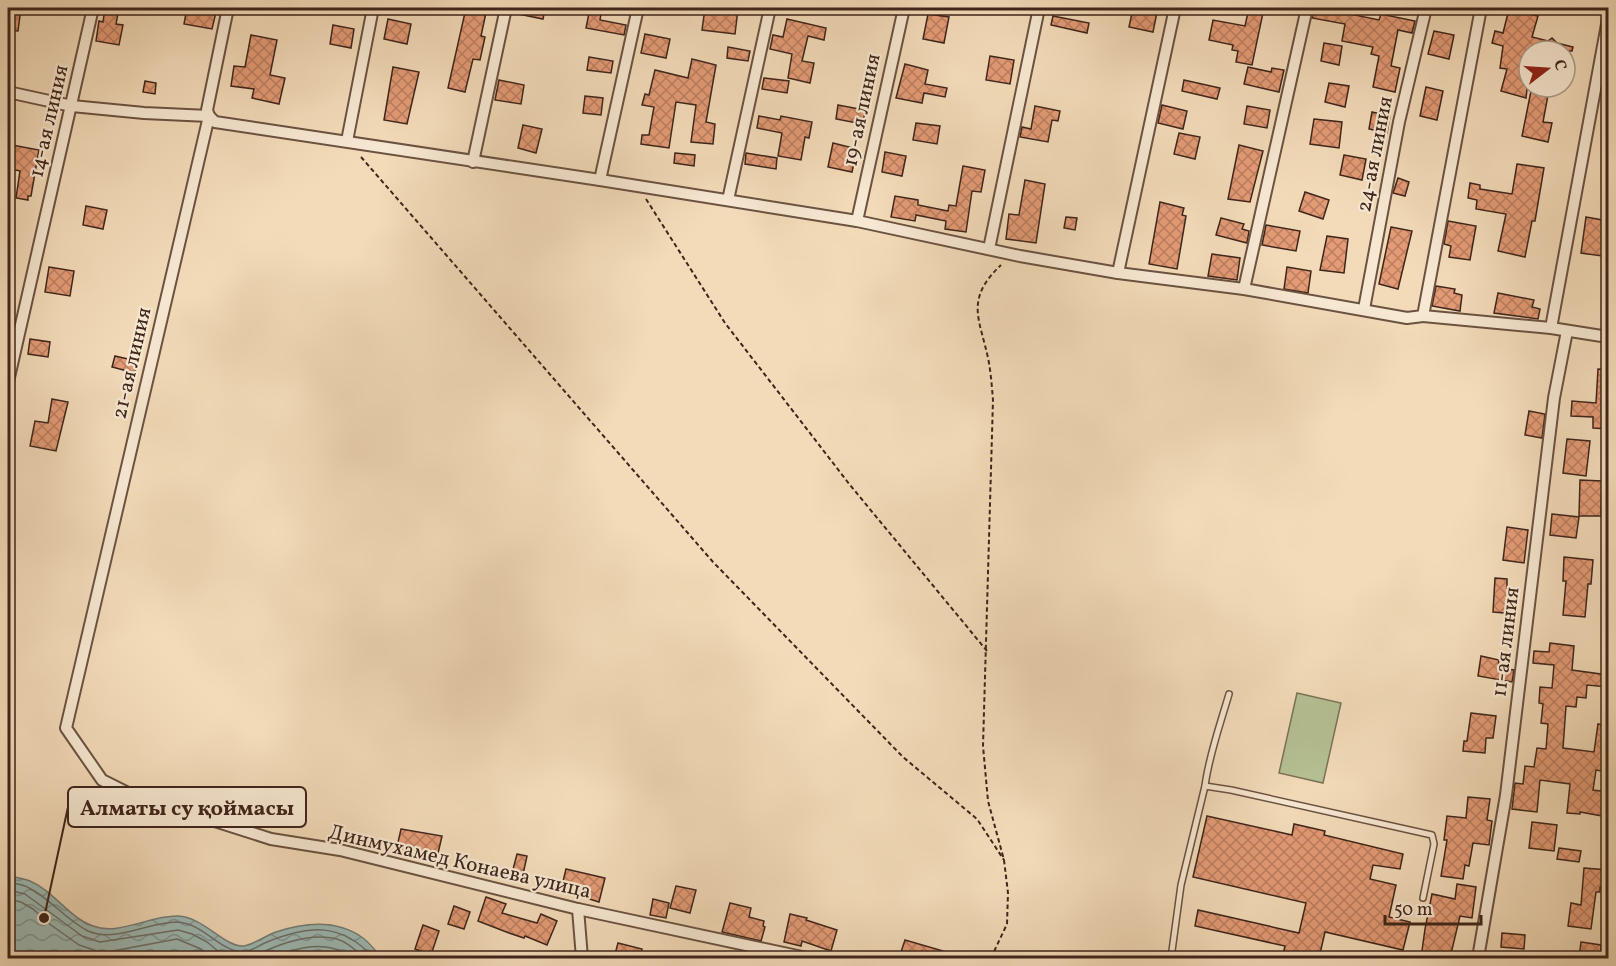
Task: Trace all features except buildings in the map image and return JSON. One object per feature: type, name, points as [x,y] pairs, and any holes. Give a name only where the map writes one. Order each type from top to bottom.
[{"type":"street","name":"14-ая линия","points":[[8,382],[93,8]]},
{"type":"street","name":"21-ая линия","points":[[66,728],[209,116],[207,110],[228,8]]},
{"type":"street","points":[[347,141],[374,8]]},
{"type":"street","points":[[473,162],[506,8]]},
{"type":"street","points":[[600,180],[638,8]]},
{"type":"street","points":[[728,200],[770,8]]},
{"type":"street","name":"19-ая линия","points":[[857,221],[904,8]]},
{"type":"street","points":[[988,249],[1039,8]]},
{"type":"street","points":[[1118,273],[1175,8]]},
{"type":"street","points":[[1244,289],[1307,8]]},
{"type":"street","name":"24-ая линия","points":[[1364,309],[1399,122],[1426,8]]},
{"type":"street","points":[[1423,315],[1481,8]]},
{"type":"street","points":[[1551,328],[1608,19]]},
{"type":"street","points":[[8,92],[72,106],[209,116],[214,122],[857,221],[988,249],[1118,273],[1244,289],[1407,318],[1423,315],[1551,328],[1608,337]]},
{"type":"street","name":"11-ая линия","points":[[1478,958],[1506,795],[1554,398],[1567,331]]},
{"type":"street","name":"Динмухамед Конаева улица","points":[[66,728],[102,780],[130,795],[271,839],[340,850],[578,909],[807,958]]},
{"type":"street","points":[[578,909],[582,958]]},
{"type":"lane","points":[[1171,958],[1181,885],[1205,786],[1209,758],[1229,694]]},
{"type":"lane","points":[[1205,786],[1432,835],[1434,844],[1423,898]]},
{"type":"path","points":[[347,141],[712,562],[903,758],[977,819],[1004,860]]},
{"type":"path","points":[[638,186],[725,323],[850,485],[987,651]]},
{"type":"path","points":[[991,958],[1007,924],[1008,893],[1004,860],[988,801],[984,757],[993,400],[989,362],[981,333],[977,301],[986,281],[1000,266]]},
{"type":"green space","points":[[1297,693],[1341,703],[1323,783],[1279,773]]},
{"type":"water","points":[[8,876],[25,879],[39,885],[76,917],[93,926],[113,929],[178,916],[196,921],[229,942],[243,946],[272,933],[299,926],[332,925],[363,938],[382,958],[8,958]]},
{"type":"place","name":"Алматы су қоймасы","points":[[44,918]]}]
